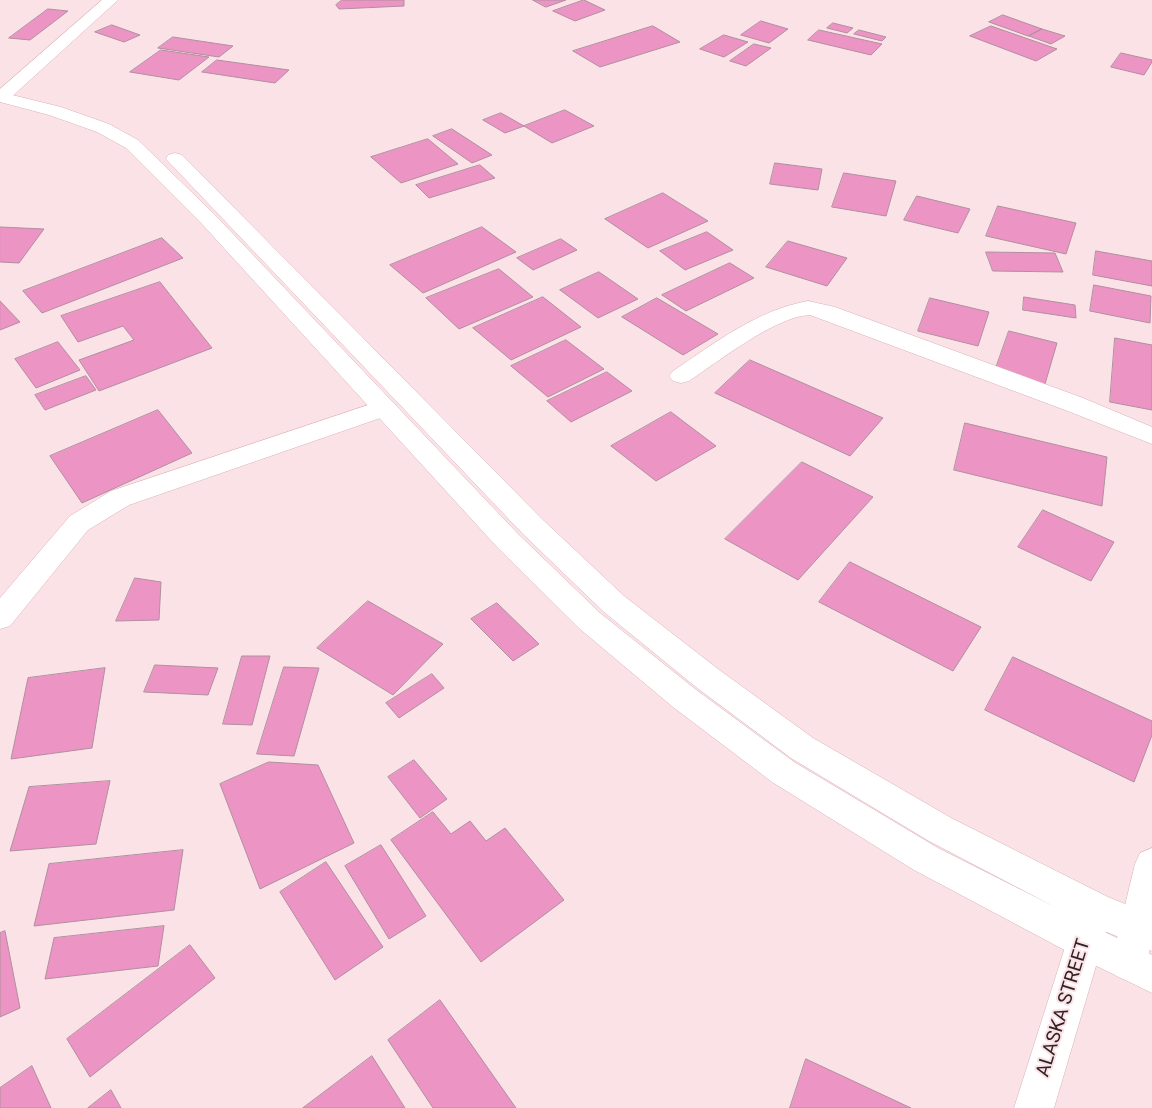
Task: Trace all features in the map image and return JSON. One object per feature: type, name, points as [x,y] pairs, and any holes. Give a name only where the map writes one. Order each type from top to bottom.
[{"type":"main road","points":[[111,0],[3,92],[103,128],[132,144],[282,283],[614,604],[706,678],[802,748],[941,830],[1090,925],[1140,968]]},
{"type":"main road","points":[[282,283],[383,408],[508,541],[590,621],[684,698],[791,778],[926,859],[1090,925],[1145,930]]},
{"type":"main road","points":[[681,376],[753,330],[786,314],[808,308],[827,312],[1074,404],[1152,436]]},
{"type":"main road","points":[[0,618],[80,523],[120,498],[383,408]]},
{"type":"main road","points":[[1140,968],[1152,864]]},
{"type":"main road","name":"ALASKA STREET","points":[[1034,1108],[1090,925]]},
{"type":"building","points":[[342,0],[404,0],[404,6],[339,9],[336,5]]},
{"type":"building","points":[[533,0],[566,0],[546,7]]},
{"type":"building","points":[[584,0],[605,10],[575,21],[553,11]]},
{"type":"building","points":[[48,9],[68,11],[30,40],[9,38]]},
{"type":"building","points":[[1003,15],[1042,29],[1028,36],[989,22]]},
{"type":"building","points":[[761,21],[788,29],[769,43],[741,35]]},
{"type":"building","points":[[833,23],[853,28],[847,33],[827,28]]},
{"type":"building","points":[[112,25],[140,35],[124,42],[95,32]]},
{"type":"building","points":[[653,26],[680,42],[600,67],[573,51]]},
{"type":"building","points":[[991,26],[1057,49],[1036,61],[970,36]]},
{"type":"building","points":[[1042,29],[1065,36],[1051,44],[1029,36]]},
{"type":"building","points":[[819,30],[882,44],[871,55],[808,40]]},
{"type":"building","points":[[859,30],[886,37],[882,41],[854,34]]},
{"type":"building","points":[[724,35],[748,42],[724,57],[700,49]]},
{"type":"building","points":[[173,37],[233,46],[219,57],[158,48]]},
{"type":"building","points":[[754,44],[771,48],[746,66],[730,61]]},
{"type":"building","points":[[161,50],[209,57],[179,80],[130,72]]},
{"type":"building","points":[[1121,53],[1152,60],[1152,62],[1144,75],[1111,67]]},
{"type":"building","points":[[217,60],[289,70],[275,83],[202,72]]},
{"type":"building","points":[[565,110],[594,126],[552,143],[524,126]]},
{"type":"building","points":[[501,113],[524,126],[505,133],[483,120]]},
{"type":"building","points":[[452,129],[492,155],[472,163],[433,136]]},
{"type":"building","points":[[428,139],[458,164],[401,183],[371,157]]},
{"type":"building","points":[[775,163],[822,169],[818,190],[770,184]]},
{"type":"building","points":[[480,165],[495,178],[429,198],[416,185]]},
{"type":"building","points":[[844,173],[896,181],[886,216],[832,207]]},
{"type":"building","points":[[663,193],[708,221],[648,248],[605,219]]},
{"type":"building","points":[[917,196],[970,209],[958,233],[904,220]]},
{"type":"building","points":[[998,206],[1076,223],[1066,254],[986,236]]},
{"type":"building","points":[[0,227],[44,229],[19,263],[0,262]]},
{"type":"building","points":[[482,227],[516,252],[423,293],[390,265]]},
{"type":"building","points":[[707,232],[733,250],[685,270],[660,251]]},
{"type":"building","points":[[162,238],[183,258],[42,313],[23,291]]},
{"type":"building","points":[[561,239],[577,250],[533,270],[517,258]]},
{"type":"building","points":[[788,241],[847,258],[827,286],[766,267]]},
{"type":"building","points":[[1096,251],[1152,261],[1152,286],[1093,275]]},
{"type":"building","points":[[986,252],[1055,253],[1063,272],[993,271]]},
{"type":"building","points":[[730,263],[754,278],[686,311],[662,295]]},
{"type":"building","points":[[499,269],[533,297],[459,329],[426,298]]},
{"type":"building","points":[[599,272],[638,299],[598,318],[560,290]]},
{"type":"building","points":[[160,282],[212,348],[99,391],[79,360],[134,340],[123,326],[78,342],[61,316]]},
{"type":"building","points":[[1094,285],[1151,296],[1150,323],[1090,311]]},
{"type":"building","points":[[543,297],[581,327],[511,360],[473,328]]},
{"type":"building","points":[[1024,297],[1075,305],[1076,318],[1023,310]]},
{"type":"building","points":[[657,298],[718,334],[683,355],[622,317]]},
{"type":"building","points":[[930,298],[989,312],[978,346],[918,331]]},
{"type":"building","points":[[0,301],[20,322],[0,330]]},
{"type":"building","points":[[1009,331],[1057,343],[1045,384],[995,371]]},
{"type":"building","points":[[1115,338],[1152,345],[1152,410],[1110,402]]},
{"type":"building","points":[[566,340],[604,369],[548,397],[511,366]]},
{"type":"building","points":[[58,342],[80,370],[36,388],[15,359]]},
{"type":"building","points":[[750,360],[883,418],[850,456],[715,393]]},
{"type":"building","points":[[607,372],[632,391],[571,422],[547,401]]},
{"type":"building","points":[[86,376],[96,390],[45,410],[35,395]]},
{"type":"building","points":[[158,410],[192,453],[82,503],[50,456]]},
{"type":"building","points":[[671,412],[716,446],[656,481],[611,446]]},
{"type":"building","points":[[965,423],[1107,457],[1102,506],[954,470]]},
{"type":"building","points":[[802,462],[873,497],[798,580],[725,539]]},
{"type":"building","points":[[1043,510],[1114,542],[1091,581],[1018,547]]},
{"type":"building","points":[[850,562],[981,627],[953,671],[819,602]]},
{"type":"building","points":[[135,578],[161,582],[159,620],[116,621]]},
{"type":"building","points":[[368,601],[443,644],[393,695],[317,648]]},
{"type":"building","points":[[497,603],[539,644],[513,661],[471,619]]},
{"type":"building","points":[[242,656],[270,656],[252,725],[223,724]]},
{"type":"building","points":[[1013,657],[1152,721],[1152,735],[1134,782],[985,710]]},
{"type":"building","points":[[155,665],[218,668],[208,695],[144,692]]},
{"type":"building","points":[[284,667],[319,668],[294,756],[257,754]]},
{"type":"building","points":[[105,668],[92,748],[11,759],[28,678]]},
{"type":"building","points":[[432,674],[444,688],[399,718],[386,703]]},
{"type":"building","points":[[414,760],[447,799],[420,818],[388,777]]},
{"type":"building","points":[[269,762],[318,765],[354,843],[260,889],[220,784]]},
{"type":"building","points":[[110,781],[96,844],[10,851],[29,787]]},
{"type":"building","points":[[433,812],[451,834],[470,821],[486,841],[505,828],[564,900],[481,962],[391,840]]},
{"type":"building","points":[[381,845],[426,916],[389,939],[345,866]]},
{"type":"building","points":[[183,850],[174,910],[34,926],[49,864]]},
{"type":"building","points":[[326,862],[383,947],[335,980],[280,892]]},
{"type":"building","points":[[164,926],[158,966],[45,979],[54,938]]},
{"type":"building","points":[[5,931],[20,1008],[0,1017],[0,933]]},
{"type":"building","points":[[190,945],[215,978],[90,1077],[67,1039]]},
{"type":"building","points":[[440,1000],[516,1108],[433,1108],[388,1040]]},
{"type":"building","points":[[372,1056],[405,1108],[303,1108]]},
{"type":"building","points":[[806,1059],[911,1108],[790,1108]]},
{"type":"building","points":[[32,1066],[51,1108],[0,1108],[0,1088]]},
{"type":"building","points":[[111,1090],[121,1108],[88,1108]]}]
